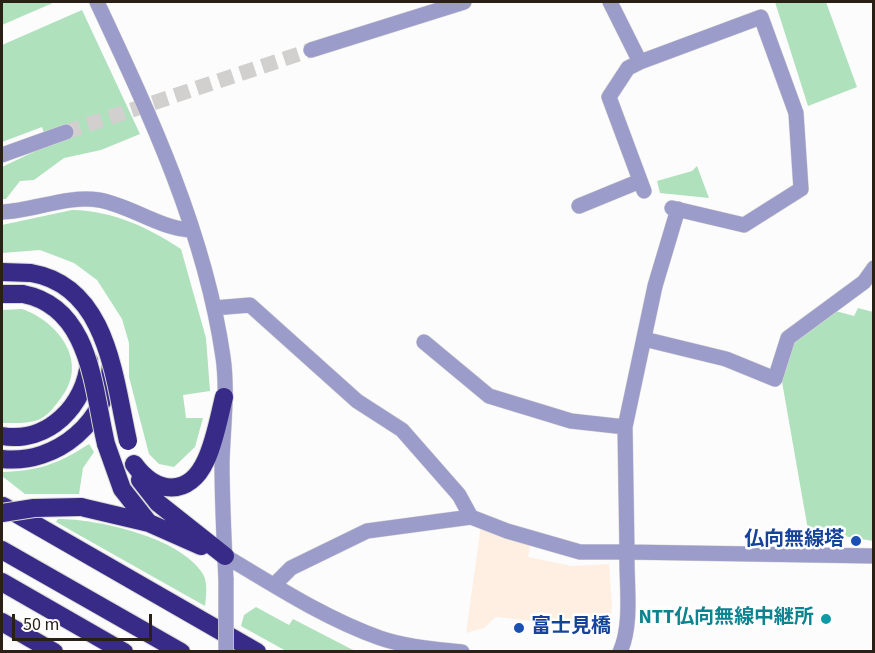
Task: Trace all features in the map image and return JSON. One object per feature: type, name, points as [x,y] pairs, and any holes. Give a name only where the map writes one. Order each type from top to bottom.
[{"type":"highway","points":[[2,272],[28,280],[69,283],[93,308],[108,340],[111,374],[96,412],[66,444],[39,457],[2,459]]},
{"type":"highway","points":[[2,294],[28,280],[45,276],[65,287],[82,302],[95,320],[107,349],[128,441],[140,479],[158,503],[225,556]]},
{"type":"highway","points":[[2,436],[27,436],[57,423],[76,400],[88,372],[87,344],[77,323],[51,297],[28,280]]},
{"type":"highway","points":[[28,280],[67,319],[80,337],[106,444],[122,489],[149,523]]},
{"type":"highway","points":[[134,464],[142,476],[162,488],[173,488],[192,480],[205,462],[224,397]]},
{"type":"highway","points":[[2,493],[145,587]]},
{"type":"highway","points":[[2,505],[257,651]]},
{"type":"highway","points":[[2,513],[34,508],[81,507],[149,523],[225,556]]},
{"type":"highway","points":[[2,550],[181,651]]},
{"type":"highway","points":[[2,582],[124,651]]},
{"type":"highway","points":[[2,622],[54,651]]},
{"type":"street","points":[[97,2],[160,138],[214,308],[223,359],[222,508],[226,580],[226,651]]},
{"type":"street","points":[[311,50],[464,2]]},
{"type":"street","points":[[610,2],[640,62]]},
{"type":"street","points":[[579,206],[642,186],[609,97],[628,68],[761,17],[796,113],[801,189],[744,225],[675,208],[655,286],[625,427],[627,622],[620,651]]},
{"type":"street","points":[[2,155],[66,132]]},
{"type":"street","points":[[2,212],[97,200],[127,208],[173,229],[191,230]]},
{"type":"street","points":[[644,339],[726,359],[775,379],[788,338],[864,282],[873,268]]},
{"type":"street","points":[[214,308],[250,305],[357,401],[402,430],[459,495],[471,517]]},
{"type":"street","points":[[424,342],[489,396],[570,421],[625,427]]},
{"type":"street","points":[[274,585],[291,568],[367,531],[471,517],[507,531],[580,552],[873,556]]},
{"type":"street","points":[[225,556],[348,625],[381,639],[411,646],[462,651]]},
{"type":"shaded area","points":[[481,525],[531,542],[528,557],[572,566],[609,564],[612,604],[609,633],[604,635],[570,625],[496,617],[484,628],[466,633]]},
{"type":"green space","points":[[2,2],[55,2],[2,25]]},
{"type":"green space","points":[[775,2],[826,2],[857,87],[808,106]]},
{"type":"green space","points":[[82,10],[140,134],[101,150],[64,158],[34,180],[20,181],[6,199],[2,199],[2,167],[48,145],[42,127],[2,142],[2,45]]},
{"type":"green space","points":[[697,166],[709,198],[660,193],[657,181],[692,171]]},
{"type":"green space","points":[[72,210],[102,213],[130,222],[181,249],[206,338],[210,391],[183,395],[186,418],[203,418],[195,447],[174,467],[159,464],[149,454],[129,377],[129,343],[122,319],[97,280],[74,263],[40,250],[2,253],[2,225]]},
{"type":"green space","points":[[858,308],[873,312],[873,541],[808,530],[781,376],[792,340],[832,310],[854,316]]},
{"type":"green space","points":[[22,309],[48,323],[58,333],[71,357],[72,371],[69,384],[61,398],[45,416],[29,422],[2,423],[2,310]]},
{"type":"green space","points":[[89,444],[94,452],[83,468],[79,494],[25,494],[2,476],[2,472],[47,465]]},
{"type":"green space","points":[[58,519],[94,522],[115,527],[158,540],[176,550],[192,561],[203,574],[206,586],[205,606],[56,522]]},
{"type":"green space","points":[[256,607],[289,625],[293,619],[355,651],[286,651],[241,626],[244,615]]},
{"type":"tunnel","points":[[66,132],[311,50]]},
{"type":"place","name":"仏向無線塔","points":[[856,541]]},
{"type":"place","name":"NTT仏向無線中継所","points":[[826,619]]},
{"type":"place","name":"富士見橋","points":[[519,628]]}]
